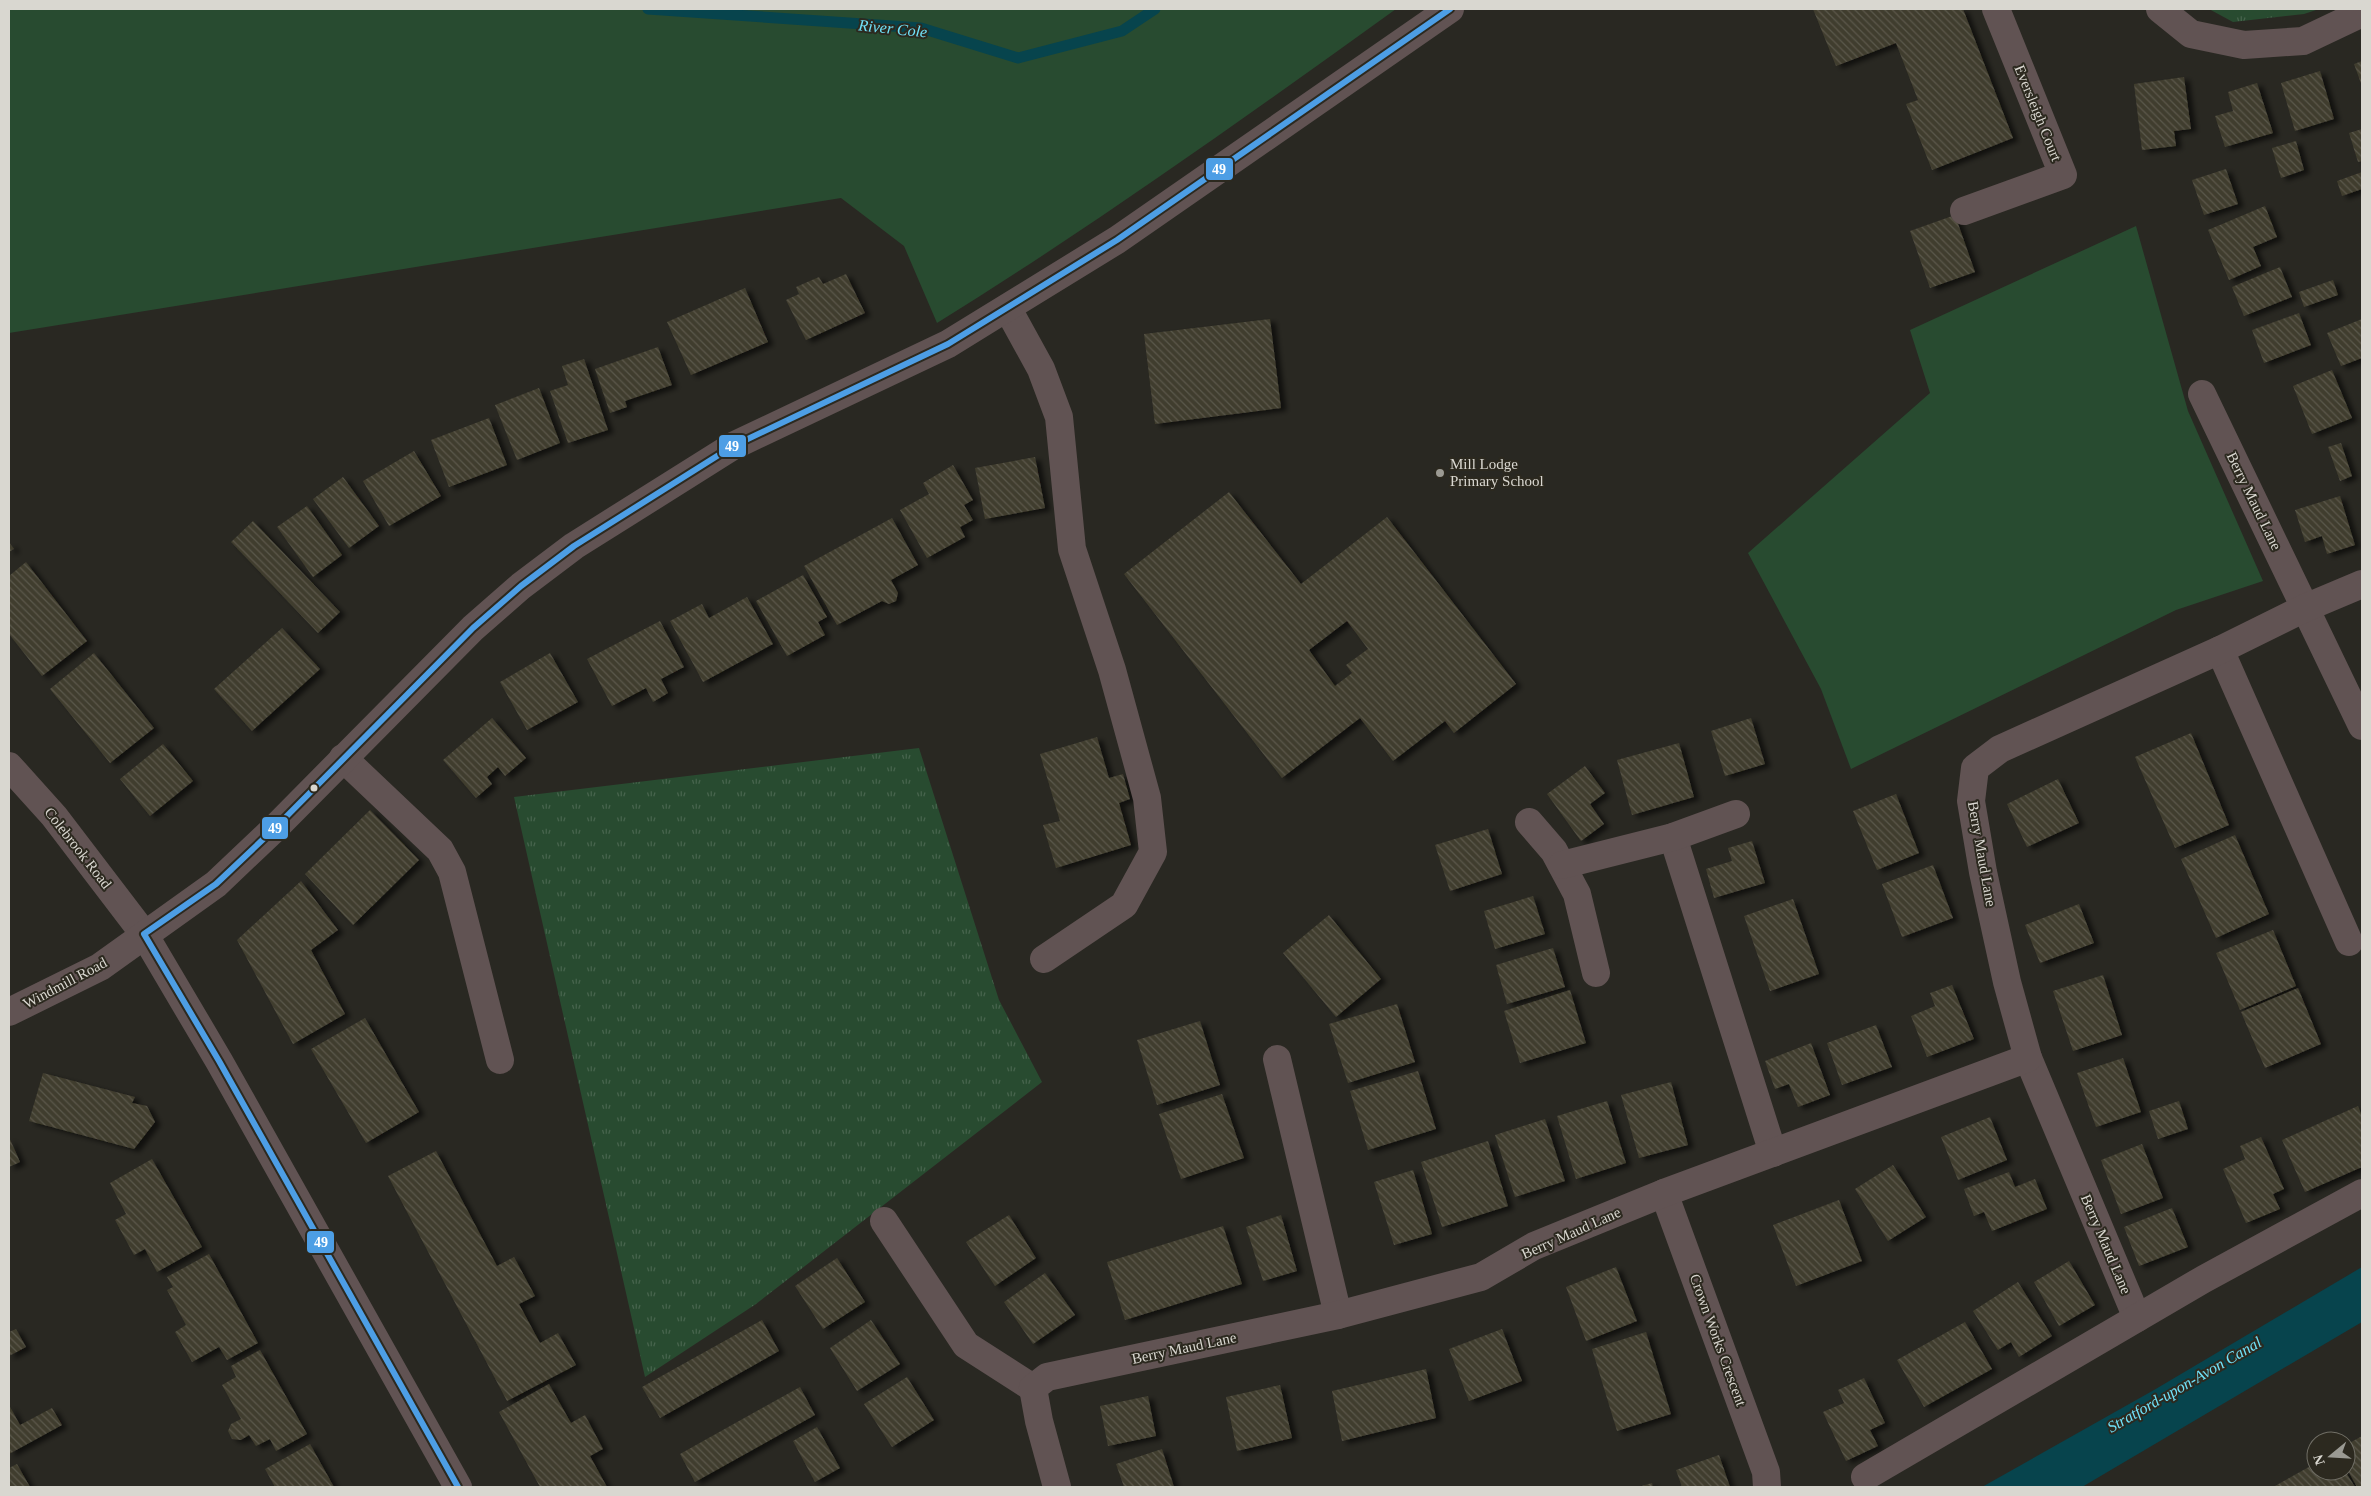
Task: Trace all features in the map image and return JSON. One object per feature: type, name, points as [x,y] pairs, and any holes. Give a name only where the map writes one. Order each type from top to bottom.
[{"type":"street","name":"Windmill Road","points":[[9,1012],[100,967],[216,884],[473,628],[520,586],[574,546],[733,446],[948,344],[1008,309],[1117,240],[1450,9]]},
{"type":"street","name":"Eversleigh Court","points":[[1964,211],[2063,175],[1996,9]]},
{"type":"street","points":[[2160,9],[2191,34],[2244,45],[2303,41],[2362,13]]},
{"type":"street","points":[[1008,309],[1041,369],[1059,417],[1072,549],[1112,670],[1147,798],[1153,852],[1124,905],[1044,959]]},
{"type":"street","name":"Berry Maud Lane","points":[[2202,394],[2362,726]]},
{"type":"street","name":"Berry Maud Lane","points":[[2137,1318],[2028,1058],[2007,982],[1983,872],[1971,801],[1975,768],[2000,749],[2220,650],[2305,608],[2362,584]]},
{"type":"street","points":[[2220,650],[2349,942]]},
{"type":"street","points":[[343,758],[440,850],[452,872],[500,1060]]},
{"type":"street","name":"Colebrook Road","points":[[9,766],[54,816],[144,934],[219,1061],[458,1487]]},
{"type":"street","points":[[1562,865],[1673,838],[1736,814]]},
{"type":"street","points":[[1530,822],[1562,865],[1577,894],[1596,973]]},
{"type":"street","points":[[1673,838],[1773,1153]]},
{"type":"street","name":"Berry Maud Lane","points":[[1033,1388],[1047,1377],[1338,1315],[1481,1277],[1534,1246],[1664,1193],[2028,1058]]},
{"type":"street","points":[[1277,1059],[1338,1315]]},
{"type":"street","name":"Crown Works Crescent","points":[[1664,1193],[1766,1472],[1767,1487]]},
{"type":"street","points":[[1865,1477],[2204,1279],[2362,1193]]},
{"type":"street","points":[[884,1221],[966,1345],[1033,1388],[1039,1421],[1057,1487]]},
{"type":"green space","points":[[9,9],[1396,9],[1227,130],[1112,209],[937,323],[904,246],[841,198],[9,333]]},
{"type":"green space","points":[[2209,9],[2319,9],[2304,14],[2233,22]]},
{"type":"green space","points":[[2136,226],[2188,411],[2263,581],[2176,610],[1851,769],[1821,689],[1748,553],[1930,393],[1910,330]]},
{"type":"green space","points":[[919,748],[999,1000],[1042,1082],[756,1304],[645,1377],[514,797]]},
{"type":"water","name":"Stratford-upon-Avon Canal","points":[[2362,1267],[2362,1322],[2082,1487],[1982,1487],[2154,1390]]},
{"type":"building","points":[[1813,9],[1963,9],[2013,138],[1932,170],[1906,104],[1918,100],[1896,43],[1836,66]]},
{"type":"building","points":[[2362,61],[2362,86],[2354,64]]},
{"type":"building","points":[[2320,71],[2334,119],[2295,131],[2281,83]]},
{"type":"building","points":[[2184,77],[2191,129],[2174,131],[2176,146],[2142,150],[2134,84]]},
{"type":"building","points":[[2257,83],[2273,133],[2225,147],[2215,116],[2233,111],[2228,92]]},
{"type":"building","points":[[2362,129],[2362,161],[2358,162],[2349,133]]},
{"type":"building","points":[[2296,141],[2304,170],[2281,178],[2272,148]]},
{"type":"building","points":[[2226,169],[2238,204],[2204,215],[2192,180]]},
{"type":"building","points":[[2362,172],[2362,189],[2342,196],[2337,181]]},
{"type":"building","points":[[2265,206],[2277,237],[2253,247],[2261,266],[2229,280],[2208,230]]},
{"type":"building","points":[[1955,215],[1975,272],[1930,288],[1910,231]]},
{"type":"building","points":[[2280,267],[2292,297],[2244,316],[2232,287]]},
{"type":"building","points":[[846,274],[865,313],[806,340],[786,300],[799,294],[796,287],[819,277],[823,284]]},
{"type":"building","points":[[2333,280],[2338,295],[2304,307],[2299,292]]},
{"type":"building","points":[[745,288],[768,342],[691,375],[667,322]]},
{"type":"building","points":[[2299,313],[2311,345],[2264,363],[2252,330]]},
{"type":"building","points":[[1270,319],[1281,408],[1155,424],[1144,334]]},
{"type":"building","points":[[2362,319],[2362,358],[2341,366],[2327,333]]},
{"type":"building","points":[[658,347],[672,385],[625,401],[627,407],[610,413],[595,369]]},
{"type":"building","points":[[584,359],[608,430],[568,443],[550,391],[568,385],[562,366]]},
{"type":"building","points":[[2332,370],[2352,418],[2312,434],[2293,386]]},
{"type":"building","points":[[539,388],[560,443],[517,460],[495,405]]},
{"type":"building","points":[[489,418],[507,465],[449,487],[431,440]]},
{"type":"building","points":[[2341,443],[2352,476],[2340,481],[2328,447]]},
{"type":"building","points":[[414,451],[441,496],[389,526],[363,481]]},
{"type":"building","points":[[1035,457],[1045,508],[985,519],[975,468]]},
{"type":"building","points":[[953,465],[973,500],[964,505],[973,520],[960,527],[965,537],[927,558],[900,510],[929,494],[923,483]]},
{"type":"building","points":[[343,477],[379,526],[349,548],[313,499]]},
{"type":"building","points":[[1229,492],[1301,584],[1387,517],[1516,684],[1454,733],[1445,721],[1393,761],[1360,718],[1282,778],[1124,574]],"holes":[[[1347,621],[1368,649],[1346,665],[1352,673],[1335,686],[1309,650]]]},
{"type":"building","points":[[2340,496],[2355,545],[2327,554],[2322,536],[2305,542],[2295,510]]},
{"type":"building","points":[[307,506],[342,555],[313,577],[277,527]]},
{"type":"building","points":[[892,518],[918,565],[891,580],[898,593],[896,601],[889,604],[882,601],[837,625],[804,566]]},
{"type":"building","points":[[253,521],[340,612],[318,633],[231,542]]},
{"type":"building","points":[[9,542],[14,549],[9,552]]},
{"type":"building","points":[[26,562],[87,641],[42,676],[9,634],[9,576]]},
{"type":"building","points":[[803,575],[827,617],[818,622],[825,635],[787,656],[756,601]]},
{"type":"building","points":[[747,597],[773,644],[703,682],[670,621],[702,604],[709,618]]},
{"type":"building","points":[[660,621],[684,667],[661,679],[668,693],[653,702],[646,688],[612,706],[587,659]]},
{"type":"building","points":[[282,628],[320,669],[252,731],[214,689]]},
{"type":"building","points":[[94,653],[154,728],[110,763],[50,689]]},
{"type":"building","points":[[550,653],[578,702],[527,730],[500,682]]},
{"type":"building","points":[[492,718],[526,758],[505,776],[498,767],[487,777],[492,784],[476,798],[443,760]]},
{"type":"building","points":[[1751,718],[1765,764],[1725,776],[1711,731]]},
{"type":"building","points":[[2191,733],[2229,825],[2175,848],[2135,757]]},
{"type":"building","points":[[1097,737],[1109,778],[1123,774],[1130,799],[1119,803],[1131,845],[1056,868],[1043,825],[1060,821],[1040,754]]},
{"type":"building","points":[[1679,743],[1694,797],[1632,815],[1617,760]]},
{"type":"building","points":[[163,744],[193,781],[150,816],[120,779]]},
{"type":"building","points":[[1585,766],[1605,793],[1590,804],[1604,824],[1581,841],[1547,794]]},
{"type":"building","points":[[2058,779],[2079,823],[2027,847],[2007,804]]},
{"type":"building","points":[[1896,794],[1919,853],[1877,870],[1853,811]]},
{"type":"building","points":[[370,810],[419,860],[353,925],[305,874]]},
{"type":"building","points":[[1488,829],[1502,874],[1450,891],[1435,845]]},
{"type":"building","points":[[2235,835],[2269,914],[2216,938],[2181,859]]},
{"type":"building","points":[[1752,841],[1765,883],[1714,898],[1706,869],[1732,861],[1728,848]]},
{"type":"building","points":[[1933,865],[1953,918],[1902,937],[1882,884]]},
{"type":"building","points":[[301,881],[338,930],[311,950],[345,1014],[293,1044],[237,940]]},
{"type":"building","points":[[1533,896],[1545,934],[1495,949],[1484,911]]},
{"type":"building","points":[[1793,899],[1819,974],[1770,991],[1744,916]]},
{"type":"building","points":[[2079,904],[2094,943],[2040,963],[2025,925]]},
{"type":"building","points":[[1329,915],[1381,979],[1336,1017],[1283,953]]},
{"type":"building","points":[[2273,930],[2296,986],[2240,1010],[2216,953]]},
{"type":"building","points":[[1553,948],[1565,987],[1507,1004],[1496,965]]},
{"type":"building","points":[[2103,975],[2122,1035],[2073,1051],[2053,991]]},
{"type":"building","points":[[1952,985],[1974,1039],[1927,1057],[1911,1016],[1935,1006],[1930,993]]},
{"type":"building","points":[[2298,988],[2321,1044],[2265,1068],[2241,1012]]},
{"type":"building","points":[[1570,990],[1586,1043],[1520,1063],[1504,1011]]},
{"type":"building","points":[[1397,1004],[1415,1062],[1348,1083],[1329,1024]]},
{"type":"building","points":[[365,1018],[419,1112],[366,1143],[311,1049]]},
{"type":"building","points":[[1200,1021],[1220,1085],[1157,1105],[1137,1040]]},
{"type":"building","points":[[1876,1025],[1892,1067],[1842,1085],[1827,1043]]},
{"type":"building","points":[[1811,1043],[1830,1095],[1798,1107],[1789,1084],[1775,1089],[1765,1061]]},
{"type":"building","points":[[2123,1058],[2141,1112],[2096,1127],[2077,1073]]},
{"type":"building","points":[[1418,1071],[1436,1129],[1368,1150],[1350,1091]]},
{"type":"building","points":[[43,1073],[135,1097],[132,1103],[147,1106],[155,1122],[134,1149],[29,1121]]},
{"type":"building","points":[[1671,1082],[1688,1145],[1639,1158],[1621,1095]]},
{"type":"building","points":[[1222,1094],[1244,1158],[1181,1179],[1159,1114]]},
{"type":"building","points":[[1607,1101],[1626,1163],[1576,1179],[1557,1116]]},
{"type":"building","points":[[2179,1101],[2188,1129],[2158,1139],[2149,1111]]},
{"type":"building","points":[[2358,1106],[2362,1116],[2362,1167],[2305,1192],[2282,1140]]},
{"type":"building","points":[[1990,1117],[2007,1160],[1958,1180],[1941,1137]]},
{"type":"building","points":[[1545,1119],[1565,1181],[1515,1197],[1495,1135]]},
{"type":"building","points":[[9,1137],[20,1162],[9,1167]]},
{"type":"building","points":[[2261,1137],[2284,1189],[2273,1194],[2280,1209],[2246,1223],[2223,1169],[2245,1159],[2240,1146]]},
{"type":"building","points":[[1488,1141],[1508,1206],[1442,1227],[1421,1162]]},
{"type":"building","points":[[2142,1144],[2163,1198],[2121,1214],[2101,1160]]},
{"type":"building","points":[[436,1151],[497,1266],[514,1257],[535,1296],[519,1304],[540,1343],[558,1333],[576,1365],[507,1401],[388,1176]]},
{"type":"building","points":[[152,1159],[202,1247],[157,1272],[145,1249],[134,1255],[115,1220],[126,1214],[110,1183]]},
{"type":"building","points":[[1893,1165],[1926,1217],[1888,1241],[1855,1189]]},
{"type":"building","points":[[1413,1170],[1432,1234],[1394,1245],[1374,1182]]},
{"type":"building","points":[[2009,1172],[2015,1187],[2035,1179],[2047,1209],[1992,1231],[1984,1212],[1974,1216],[1964,1189]]},
{"type":"building","points":[[1839,1200],[1862,1261],[1796,1286],[1773,1225]]},
{"type":"building","points":[[2172,1208],[2188,1247],[2139,1266],[2124,1227]]},
{"type":"building","points":[[1009,1215],[1036,1258],[995,1286],[966,1242]]},
{"type":"building","points":[[1281,1215],[1297,1271],[1263,1281],[1246,1227]]},
{"type":"building","points":[[1223,1226],[1242,1284],[1125,1320],[1107,1262]]},
{"type":"building","points":[[209,1254],[258,1343],[227,1360],[219,1347],[192,1362],[175,1332],[186,1325],[167,1290],[173,1287],[167,1277]]},
{"type":"building","points":[[837,1258],[865,1302],[823,1329],[795,1286]]},
{"type":"building","points":[[2069,1261],[2095,1305],[2059,1326],[2034,1282]]},
{"type":"building","points":[[1616,1267],[1637,1321],[1586,1341],[1566,1287]]},
{"type":"building","points":[[1045,1273],[1075,1315],[1033,1344],[1004,1302]]},
{"type":"building","points":[[2018,1282],[2052,1336],[2019,1357],[2011,1342],[1998,1350],[1973,1311]]},
{"type":"building","points":[[762,1320],[779,1351],[660,1418],[642,1387]]},
{"type":"building","points":[[871,1320],[900,1364],[857,1391],[830,1348]]},
{"type":"building","points":[[1965,1322],[1992,1369],[1924,1407],[1897,1360]]},
{"type":"building","points":[[16,1329],[26,1347],[9,1356],[9,1332]]},
{"type":"building","points":[[1502,1329],[1522,1381],[1469,1401],[1449,1349]]},
{"type":"building","points":[[1646,1332],[1671,1414],[1617,1431],[1592,1349]]},
{"type":"building","points":[[260,1350],[307,1434],[276,1451],[270,1439],[256,1446],[249,1435],[241,1440],[232,1439],[228,1431],[231,1424],[241,1419],[222,1385],[236,1377],[231,1366]]},
{"type":"building","points":[[1426,1369],[1436,1418],[1342,1441],[1332,1391]]},
{"type":"building","points":[[907,1377],[934,1420],[892,1447],[864,1404]]},
{"type":"building","points":[[1864,1378],[1885,1423],[1870,1430],[1878,1446],[1846,1461],[1823,1412],[1844,1403],[1838,1390]]},
{"type":"building","points":[[549,1384],[571,1423],[585,1415],[603,1449],[590,1456],[607,1487],[540,1487],[499,1412]]},
{"type":"building","points":[[1280,1385],[1292,1438],[1237,1451],[1226,1397]]},
{"type":"building","points":[[800,1387],[815,1415],[695,1482],[680,1454]]},
{"type":"building","points":[[1148,1396],[1156,1436],[1108,1446],[1100,1406]]},
{"type":"building","points":[[9,1405],[20,1425],[52,1408],[62,1425],[9,1454]]},
{"type":"building","points":[[817,1427],[840,1468],[815,1482],[793,1441]]},
{"type":"building","points":[[2362,1436],[2362,1487],[2357,1487],[2354,1481],[2356,1481],[2356,1439]]},
{"type":"building","points":[[310,1444],[334,1487],[275,1487],[265,1469]]},
{"type":"building","points":[[1162,1449],[1174,1487],[1124,1487],[1116,1464]]},
{"type":"building","points":[[1719,1455],[1730,1487],[1682,1487],[1676,1470]]},
{"type":"building","points":[[17,1464],[30,1487],[9,1487],[9,1468]]},
{"type":"building","points":[[2306,1469],[2306,1481],[2351,1481],[2355,1487],[2273,1487]]},
{"type":"building","points":[[1652,1483],[1653,1487],[1638,1487]]},
{"type":"waterway","name":"River Cole","points":[[648,9],[921,28],[1018,58],[1122,31],[1155,9]]},
{"type":"transit line","name":"49","points":[[458,1487],[219,1061],[144,934],[216,884],[275,828],[473,628],[521,586],[574,546],[733,446],[948,344],[1117,240],[1450,9]]},
{"type":"place","name":"Mill Lodge Primary School","points":[[1440,473]]}]
